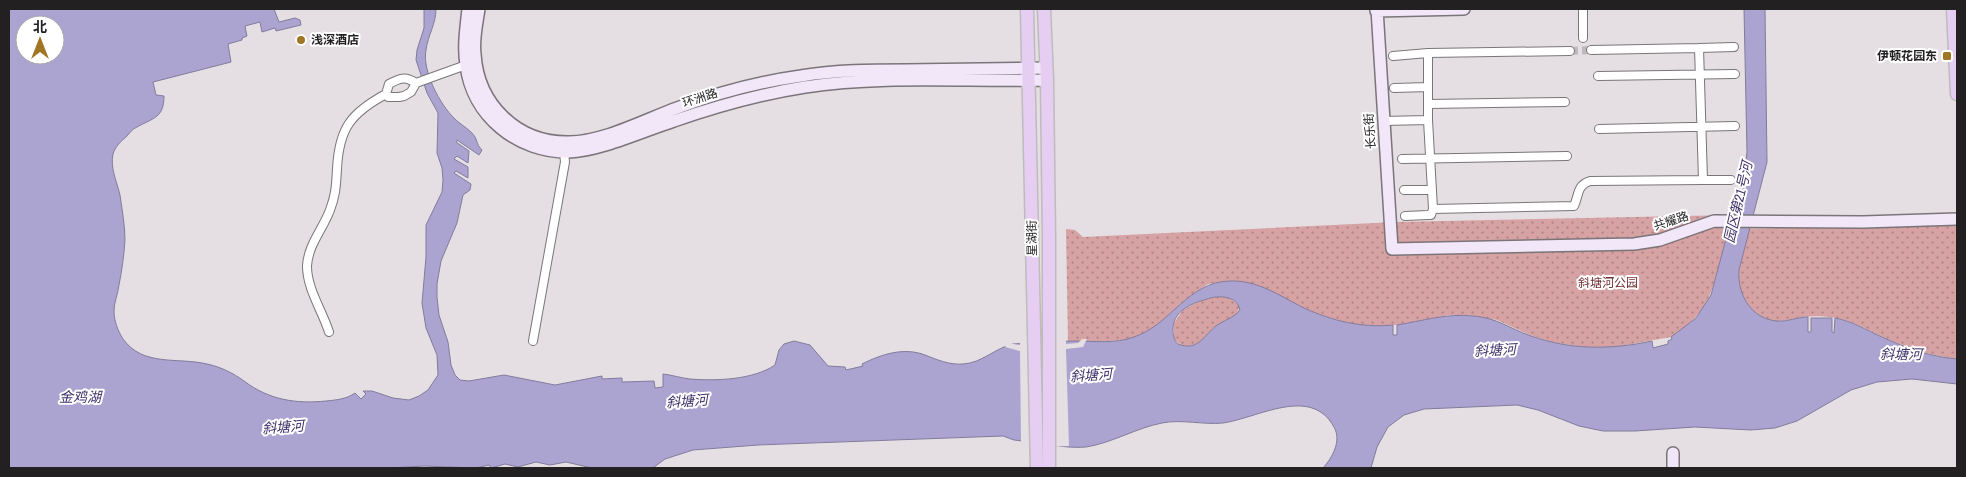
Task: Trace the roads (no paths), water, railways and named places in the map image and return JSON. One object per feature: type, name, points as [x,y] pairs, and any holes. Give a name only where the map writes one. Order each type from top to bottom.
[{"type":"main road","name":"星湖街","points":[[1027,9],[1037,468]]},
{"type":"main road","name":"星湖街","points":[[1044,9],[1050,239],[1048,342],[1049,468]]},
{"type":"main road","points":[[1953,9],[1957,94]]},
{"type":"street","name":"环洲路","points":[[468,9],[465,50],[466,65],[471,87],[480,108],[493,122],[513,137],[530,145],[564,152],[584,150],[614,142],[740,100],[806,87],[872,81],[1029,74]]},
{"type":"street","name":"环洲路","points":[[479,9],[474,52],[478,76],[488,98],[498,113],[513,126],[532,136],[556,142],[584,141],[737,88],[802,75],[864,70],[1047,74]]},
{"type":"street","points":[[1376,9],[1464,9]]},
{"type":"street","name":"长乐街","points":[[1376,9],[1392,249]]},
{"type":"street","points":[[1583,9],[1583,38]]},
{"type":"street","points":[[1591,50],[1734,47]]},
{"type":"street","points":[[1699,48],[1702,180]]},
{"type":"street","points":[[1393,56],[1428,53],[1570,51]]},
{"type":"street","points":[[1428,53],[1428,120],[1434,210]]},
{"type":"street","points":[[386,94],[399,98],[411,92],[418,83],[466,65]]},
{"type":"street","points":[[1598,76],[1735,74]]},
{"type":"street","points":[[329,332],[308,280],[308,259],[314,242],[330,212],[337,191],[337,168],[343,132],[357,112],[386,94],[389,84],[408,78],[418,83]]},
{"type":"street","points":[[1394,88],[1428,87]]},
{"type":"street","points":[[1428,104],[1565,102]]},
{"type":"street","points":[[1383,121],[1428,120]]},
{"type":"street","points":[[1599,129],[1735,126]]},
{"type":"street","points":[[533,341],[565,162],[564,152]]},
{"type":"street","points":[[1402,159],[1567,156]]},
{"type":"street","points":[[1405,216],[1428,215],[1434,210],[1574,206],[1580,187],[1590,181],[1731,180]]},
{"type":"street","points":[[1404,190],[1432,190]]},
{"type":"street","name":"共耀路","points":[[1392,249],[1634,244],[1660,240],[1714,221],[1863,222],[1957,219]]},
{"type":"street","points":[[1673,453],[1673,468]]},
{"type":"water","points":[[9,9],[274,9],[279,22],[295,18],[300,20],[301,25],[276,31],[275,28],[262,32],[260,22],[245,26],[247,36],[242,38],[242,40],[228,44],[231,62],[153,82],[156,95],[164,96],[160,113],[134,129],[120,142],[114,151],[112,159],[120,195],[125,235],[122,268],[114,311],[119,333],[123,339],[140,354],[217,367],[240,378],[263,393],[293,401],[337,400],[355,393],[361,399],[366,394],[363,391],[372,391],[393,398],[409,400],[428,390],[438,375],[437,355],[426,328],[422,303],[426,257],[426,225],[442,192],[443,180],[442,168],[437,153],[438,113],[427,93],[416,60],[424,28],[424,9],[436,9],[425,58],[433,87],[449,113],[473,134],[482,150],[479,155],[457,140],[456,142],[469,151],[468,163],[457,156],[454,159],[468,167],[468,178],[456,171],[454,173],[471,184],[470,190],[463,195],[457,223],[441,261],[437,284],[439,315],[448,342],[451,365],[455,375],[460,380],[469,381],[504,375],[555,385],[602,376],[602,379],[622,378],[622,382],[654,381],[655,388],[663,387],[663,374],[690,379],[711,380],[745,377],[756,374],[775,365],[779,350],[784,344],[794,341],[810,345],[828,366],[845,367],[846,370],[863,366],[862,364],[877,357],[901,352],[917,353],[948,363],[963,364],[976,361],[1013,344],[1112,341],[1134,337],[1159,323],[1202,288],[1215,283],[1230,281],[1240,281],[1259,286],[1304,308],[1336,320],[1358,324],[1393,325],[1393,335],[1397,335],[1397,325],[1444,316],[1463,315],[1489,319],[1531,336],[1561,344],[1606,347],[1652,341],[1653,348],[1668,344],[1668,341],[1672,339],[1671,337],[1696,318],[1711,295],[1745,168],[1747,152],[1744,9],[1765,9],[1767,162],[1739,270],[1740,288],[1747,304],[1760,316],[1777,321],[1808,317],[1808,332],[1811,332],[1811,318],[1832,318],[1832,332],[1834,333],[1835,318],[1841,319],[1909,348],[1928,354],[1957,359],[1957,384],[1912,379],[1877,382],[1851,390],[1797,421],[1775,428],[1751,430],[1695,427],[1603,431],[1579,426],[1538,410],[1517,405],[1424,409],[1404,415],[1388,427],[1377,447],[1371,468],[1323,468],[1335,449],[1337,438],[1334,427],[1324,415],[1312,408],[1298,406],[1283,407],[1223,423],[1162,423],[1086,447],[1050,445],[1014,440],[1003,436],[758,445],[693,450],[665,459],[653,468],[592,468],[566,462],[550,465],[536,462],[518,467],[505,464],[491,468],[489,465],[476,468],[424,466],[390,468],[9,468]],"holes":[[[1215,297],[1234,300],[1240,310],[1216,326],[1196,344],[1191,346],[1178,344],[1173,331],[1177,316],[1194,303]]]},
{"type":"tunnel","points":[[1570,51],[1591,50]]},
{"type":"place","name":"浅深酒店","points":[[301,40]]},
{"type":"place","name":"伊顿花园东","points":[[1947,56]]},
{"type":"water label","name":"园区第21号河","points":[[1738,202]]},
{"type":"water label","name":"斜塘河","points":[[1495,350]]},
{"type":"water label","name":"斜塘河","points":[[1901,354]]},
{"type":"water label","name":"斜塘河","points":[[1091,375]]},
{"type":"water label","name":"金鸡湖","points":[[80,397]]},
{"type":"water label","name":"斜塘河","points":[[687,401]]},
{"type":"water label","name":"斜塘河","points":[[283,427]]},
{"type":"park label","name":"斜塘河公园","points":[[1608,283]]}]
